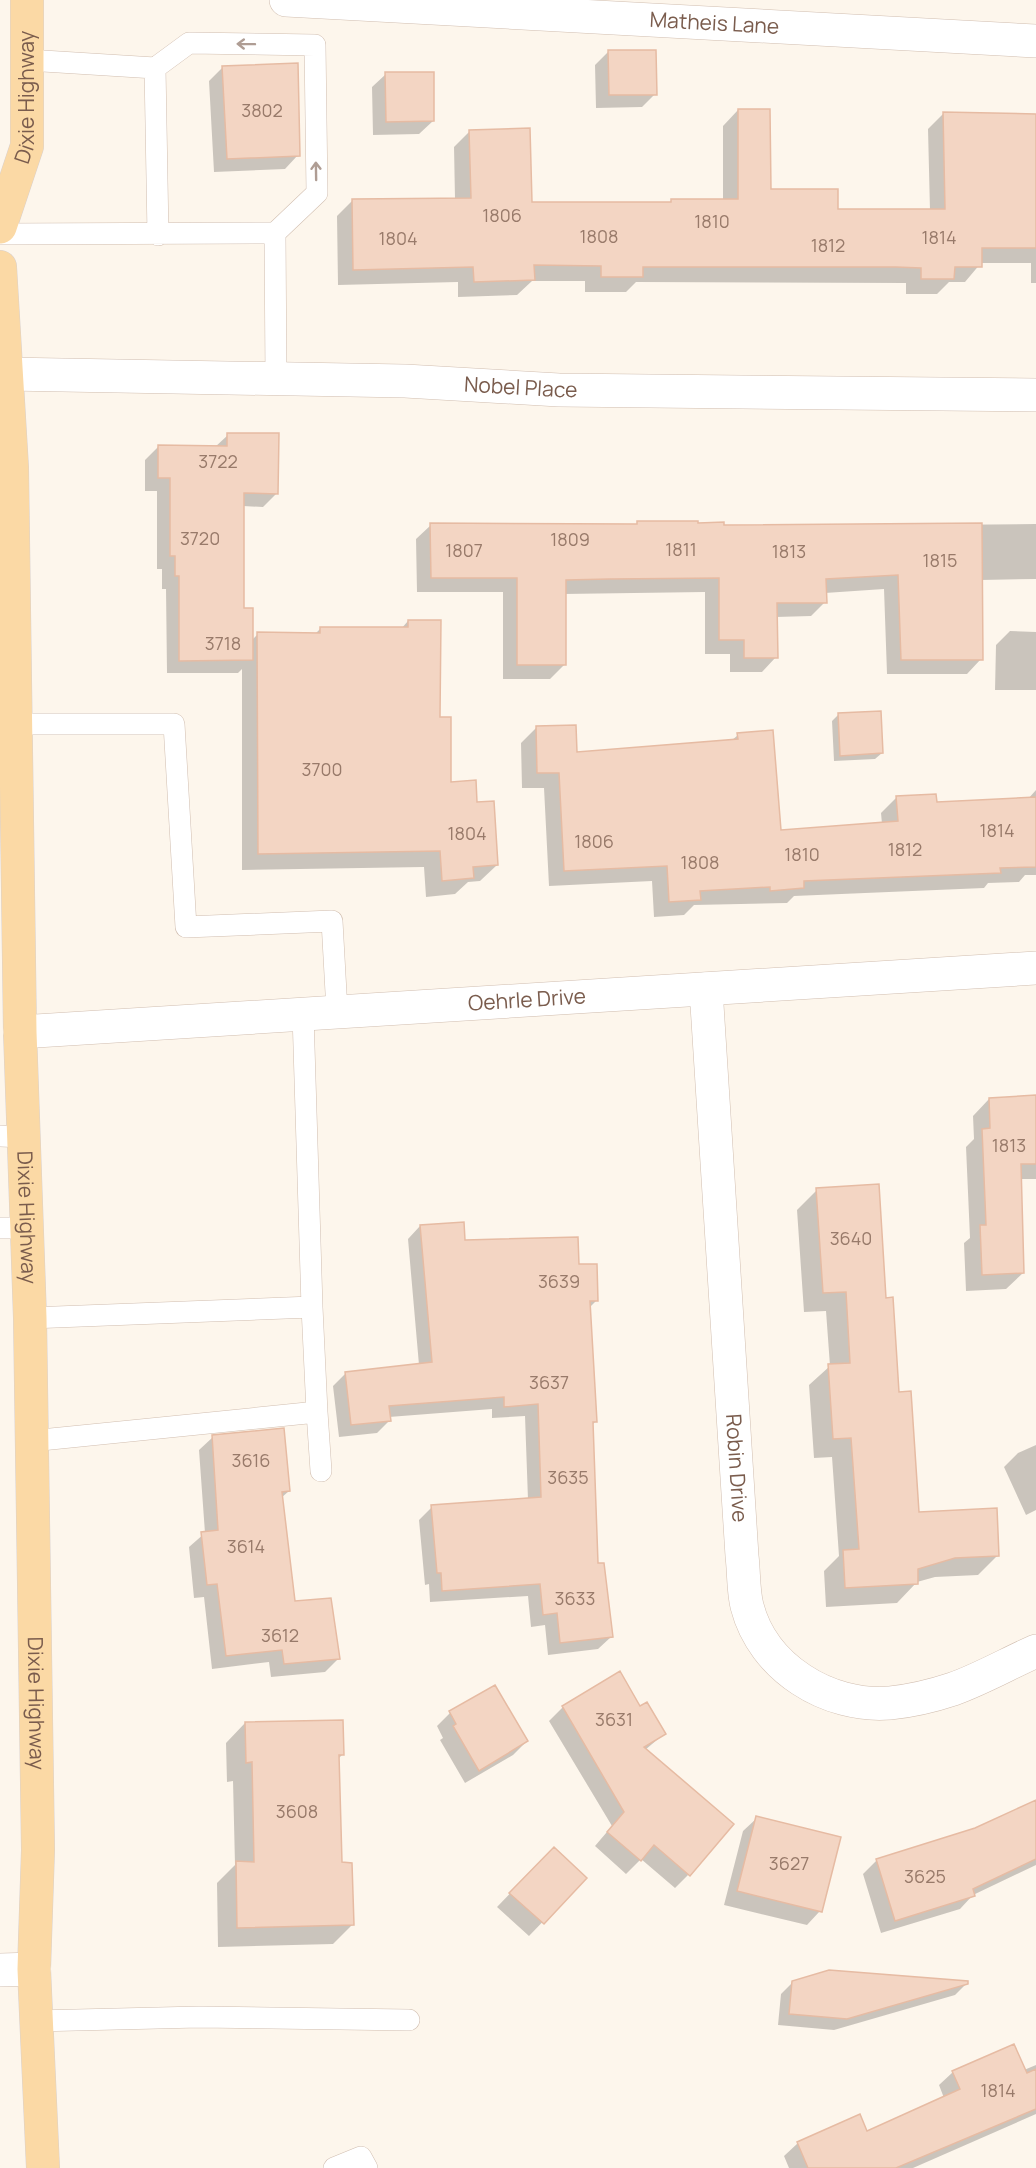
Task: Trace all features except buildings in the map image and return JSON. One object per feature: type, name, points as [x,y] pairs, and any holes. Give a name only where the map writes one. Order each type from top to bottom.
[{"type":"main road","name":"Dixie Highway","points":[[0,227],[27,146],[27,0]]},
{"type":"main road","name":"Dixie Highway","points":[[0,267],[12,468],[16,724],[20,1032],[12,1136],[13,1228],[30,1318],[38,1850],[34,1969],[43,2168]]},
{"type":"street","name":"Matheis Lane","points":[[286,0],[744,12],[1036,41]]},
{"type":"street","name":"Nobel Place","points":[[7,374],[405,381],[559,390],[1036,395]]},
{"type":"street","name":"Oehrle Drive","points":[[20,1032],[1036,968]]},
{"type":"street","name":"Robin Drive","points":[[706,989],[742,1556],[747,1606],[760,1639],[777,1661],[812,1687],[842,1698],[890,1703],[952,1689],[1036,1651]]},
{"type":"street","points":[[0,1970],[34,1969]]},
{"type":"lane","points":[[0,234],[275,233],[317,193],[315,45],[189,43],[155,68],[27,60]]},
{"type":"lane","points":[[155,68],[158,235]]},
{"type":"lane","points":[[275,233],[276,379]]},
{"type":"lane","points":[[16,724],[174,724],[186,927],[332,921],[337,1011]]},
{"type":"lane","points":[[303,1014],[312,1307],[321,1471]]},
{"type":"lane","points":[[30,1318],[312,1307]]},
{"type":"lane","points":[[31,1441],[317,1412]]},
{"type":"lane","points":[[35,2021],[199,2017],[409,2020]]},
{"type":"lane","points":[[334,2168],[361,2157],[367,2168]]}]
